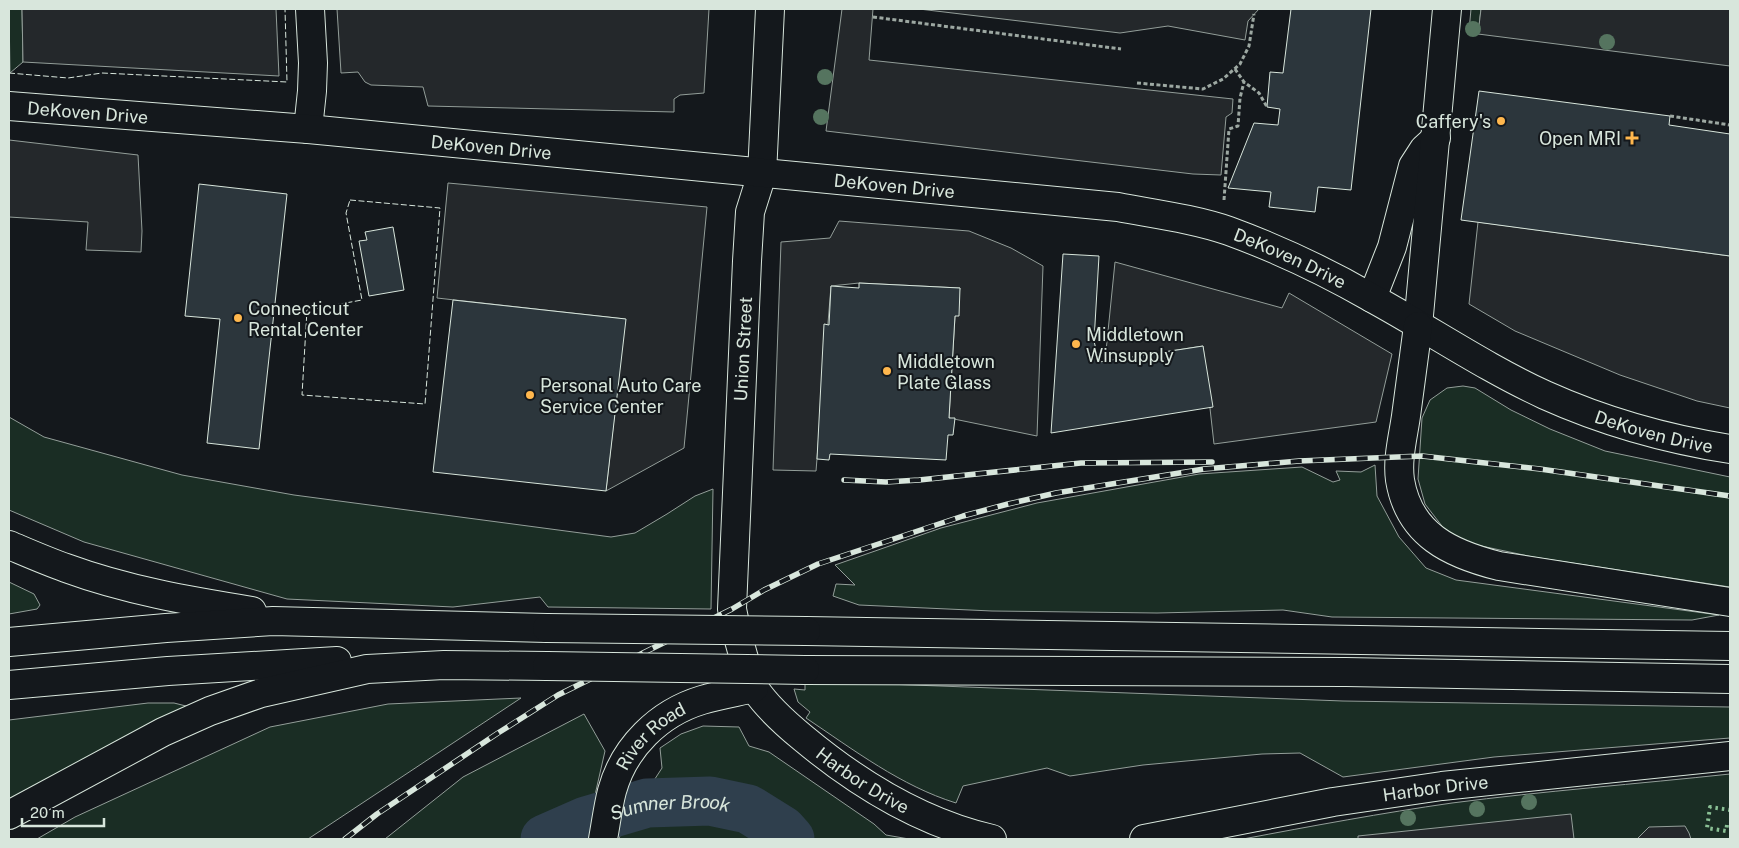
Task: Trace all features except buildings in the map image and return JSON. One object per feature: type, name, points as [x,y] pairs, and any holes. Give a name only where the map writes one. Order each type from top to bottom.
[{"type":"main road","points":[[308,129],[313,63],[310,9]]},
{"type":"main road","name":"Union Street","points":[[754,688],[739,644],[732,609],[750,212],[762,174],[770,9]]},
{"type":"main road","points":[[1447,9],[1418,326],[1400,456],[1400,479],[1405,500],[1415,519],[1430,536],[1451,550],[1470,558],[1499,566],[1730,602]]},
{"type":"main road","name":"DeKoven Drive","points":[[9,106],[308,129],[1118,207],[1175,217],[1228,231],[1277,250],[1332,276],[1489,366],[1545,395],[1600,417],[1663,436],[1730,449]]},
{"type":"main road","points":[[1372,298],[1392,247],[1413,166],[1424,149],[1436,138]]},
{"type":"main road","points":[[9,545],[66,568],[132,588],[197,603],[259,612],[393,625]]},
{"type":"main road","points":[[9,642],[166,628],[273,621],[547,628],[1730,646]]},
{"type":"main road","points":[[9,685],[168,671],[359,660],[444,665],[805,670],[1346,672],[1730,679]]},
{"type":"main road","points":[[9,815],[163,732],[210,711],[261,693],[367,669],[444,665]]},
{"type":"main road","name":"River Road","points":[[603,839],[612,791],[619,770],[630,750],[645,733],[669,715],[702,700],[754,688]]},
{"type":"main road","name":"Harbor Drive","points":[[754,688],[794,731],[856,778],[918,812],[953,827],[992,839]]},
{"type":"main road","name":"Harbor Drive","points":[[1144,839],[1333,802],[1433,787],[1730,756]]},
{"type":"path","points":[[1137,83],[1203,89],[1223,79],[1240,64],[1249,46],[1254,14]]},
{"type":"path","points":[[873,17],[1121,48]]},
{"type":"path","points":[[1235,69],[1244,82],[1259,93],[1267,107]]},
{"type":"path","points":[[1224,203],[1229,128],[1232,129],[1238,126],[1240,98],[1244,82]]},
{"type":"path","points":[[1670,116],[1730,125]]},
{"type":"green space","points":[[9,9],[22,9],[23,62],[10,73]]},
{"type":"green space","points":[[1471,9],[1481,9],[1478,34],[1469,31]]},
{"type":"green space","points":[[1463,386],[1475,388],[1511,410],[1550,429],[1605,451],[1730,477],[1730,587],[1533,557],[1472,544],[1445,530],[1425,504],[1418,479],[1422,418],[1430,400],[1447,388]]},
{"type":"green space","points":[[9,417],[44,437],[182,475],[294,495],[611,537],[635,533],[695,496],[713,489],[711,609],[548,607],[540,597],[453,607],[287,599],[84,542],[9,510]]},
{"type":"green space","points":[[1375,465],[1377,496],[1399,537],[1426,568],[1456,580],[1719,615],[1692,620],[1332,617],[1283,610],[1157,613],[992,611],[859,605],[833,596],[836,584],[855,585],[835,565],[941,528],[1037,503],[1199,474],[1302,467],[1333,482],[1340,480],[1336,471],[1361,472]]},
{"type":"green space","points":[[9,582],[34,594],[40,605],[37,609],[9,614]]},
{"type":"green space","points":[[805,681],[1343,701],[1730,707],[1730,738],[1494,757],[1343,777],[1300,753],[1262,754],[1143,765],[1070,776],[1047,768],[963,786],[956,803],[936,796],[897,777],[806,718],[810,712],[798,702],[794,689],[805,690]]},
{"type":"green space","points":[[521,698],[308,839],[37,839],[75,817],[270,727],[388,704]]},
{"type":"green space","points":[[148,703],[174,703],[186,706],[161,723],[9,801],[9,720]]},
{"type":"green space","points":[[584,714],[605,751],[585,839],[385,839],[463,777]]},
{"type":"green space","points":[[703,726],[739,727],[749,746],[769,752],[874,824],[886,835],[909,839],[619,839],[621,831],[662,768],[660,748],[681,734]]},
{"type":"green space","points":[[1730,774],[1730,839],[1243,839],[1373,815],[1452,803]]},
{"type":"shaded area","points":[[22,9],[276,9],[279,76],[23,62]]},
{"type":"shaded area","points":[[337,9],[709,9],[704,93],[680,95],[674,99],[674,112],[428,106],[423,87],[371,85],[365,82],[358,72],[341,73]]},
{"type":"shaded area","points":[[842,9],[873,9],[869,60],[1233,99],[1232,113],[1226,117],[1221,175],[1193,174],[826,131]]},
{"type":"shaded area","points":[[919,9],[1259,9],[1248,21],[1245,40],[1168,26],[1120,33]]},
{"type":"shaded area","points":[[1481,9],[1730,9],[1730,66],[1478,34]]},
{"type":"shaded area","points":[[9,140],[138,155],[142,231],[141,252],[86,250],[88,222],[9,217]]},
{"type":"shaded area","points":[[448,183],[707,207],[684,448],[606,491],[625,319],[437,298]]},
{"type":"shaded area","points":[[839,221],[969,231],[1011,248],[1043,266],[1037,436],[949,418],[955,316],[960,288],[859,283],[831,286],[816,471],[773,470],[781,242],[830,238]]},
{"type":"shaded area","points":[[1478,222],[1730,256],[1730,408],[1697,401],[1620,375],[1515,331],[1469,304]]},
{"type":"shaded area","points":[[1115,262],[1282,308],[1289,293],[1392,354],[1376,422],[1214,444],[1203,346],[1105,361]]},
{"type":"shaded area","points":[[1571,814],[1574,839],[1358,839],[1358,836]]},
{"type":"shaded area","points":[[1685,826],[1691,839],[1637,839],[1649,827]]},
{"type":"waterway","name":"Sumner Brook","points":[[545,839],[586,821],[647,803],[710,801],[748,809],[782,830],[790,839]]},
{"type":"railway","points":[[345,839],[377,814],[558,695],[732,609],[764,590],[818,564],[963,516],[1008,504],[1056,493],[1204,469],[1299,461],[1422,456],[1540,469],[1730,496]]},
{"type":"railway","points":[[844,480],[886,482],[919,480],[1081,463],[1212,462]]},
{"type":"hedge","points":[[1727,825],[1726,831],[1707,828],[1710,807],[1730,810],[1730,813]]},
{"type":"fence","points":[[9,73],[68,78],[102,73],[287,82],[285,9]]},
{"type":"fence","points":[[350,200],[440,208],[425,404],[302,395],[307,310],[362,300],[346,213],[350,200]]},
{"type":"place","name":"Caffery's","points":[[1501,121]]},
{"type":"place","name":"Open MRI","points":[[1632,138]]},
{"type":"place","name":"Connecticut Rental Center","points":[[238,318]]},
{"type":"place","name":"Middletown Winsupply","points":[[1076,344]]},
{"type":"place","name":"Middletown Plate Glass","points":[[887,371]]},
{"type":"place","name":"Personal Auto Care Service Center","points":[[530,395]]}]
